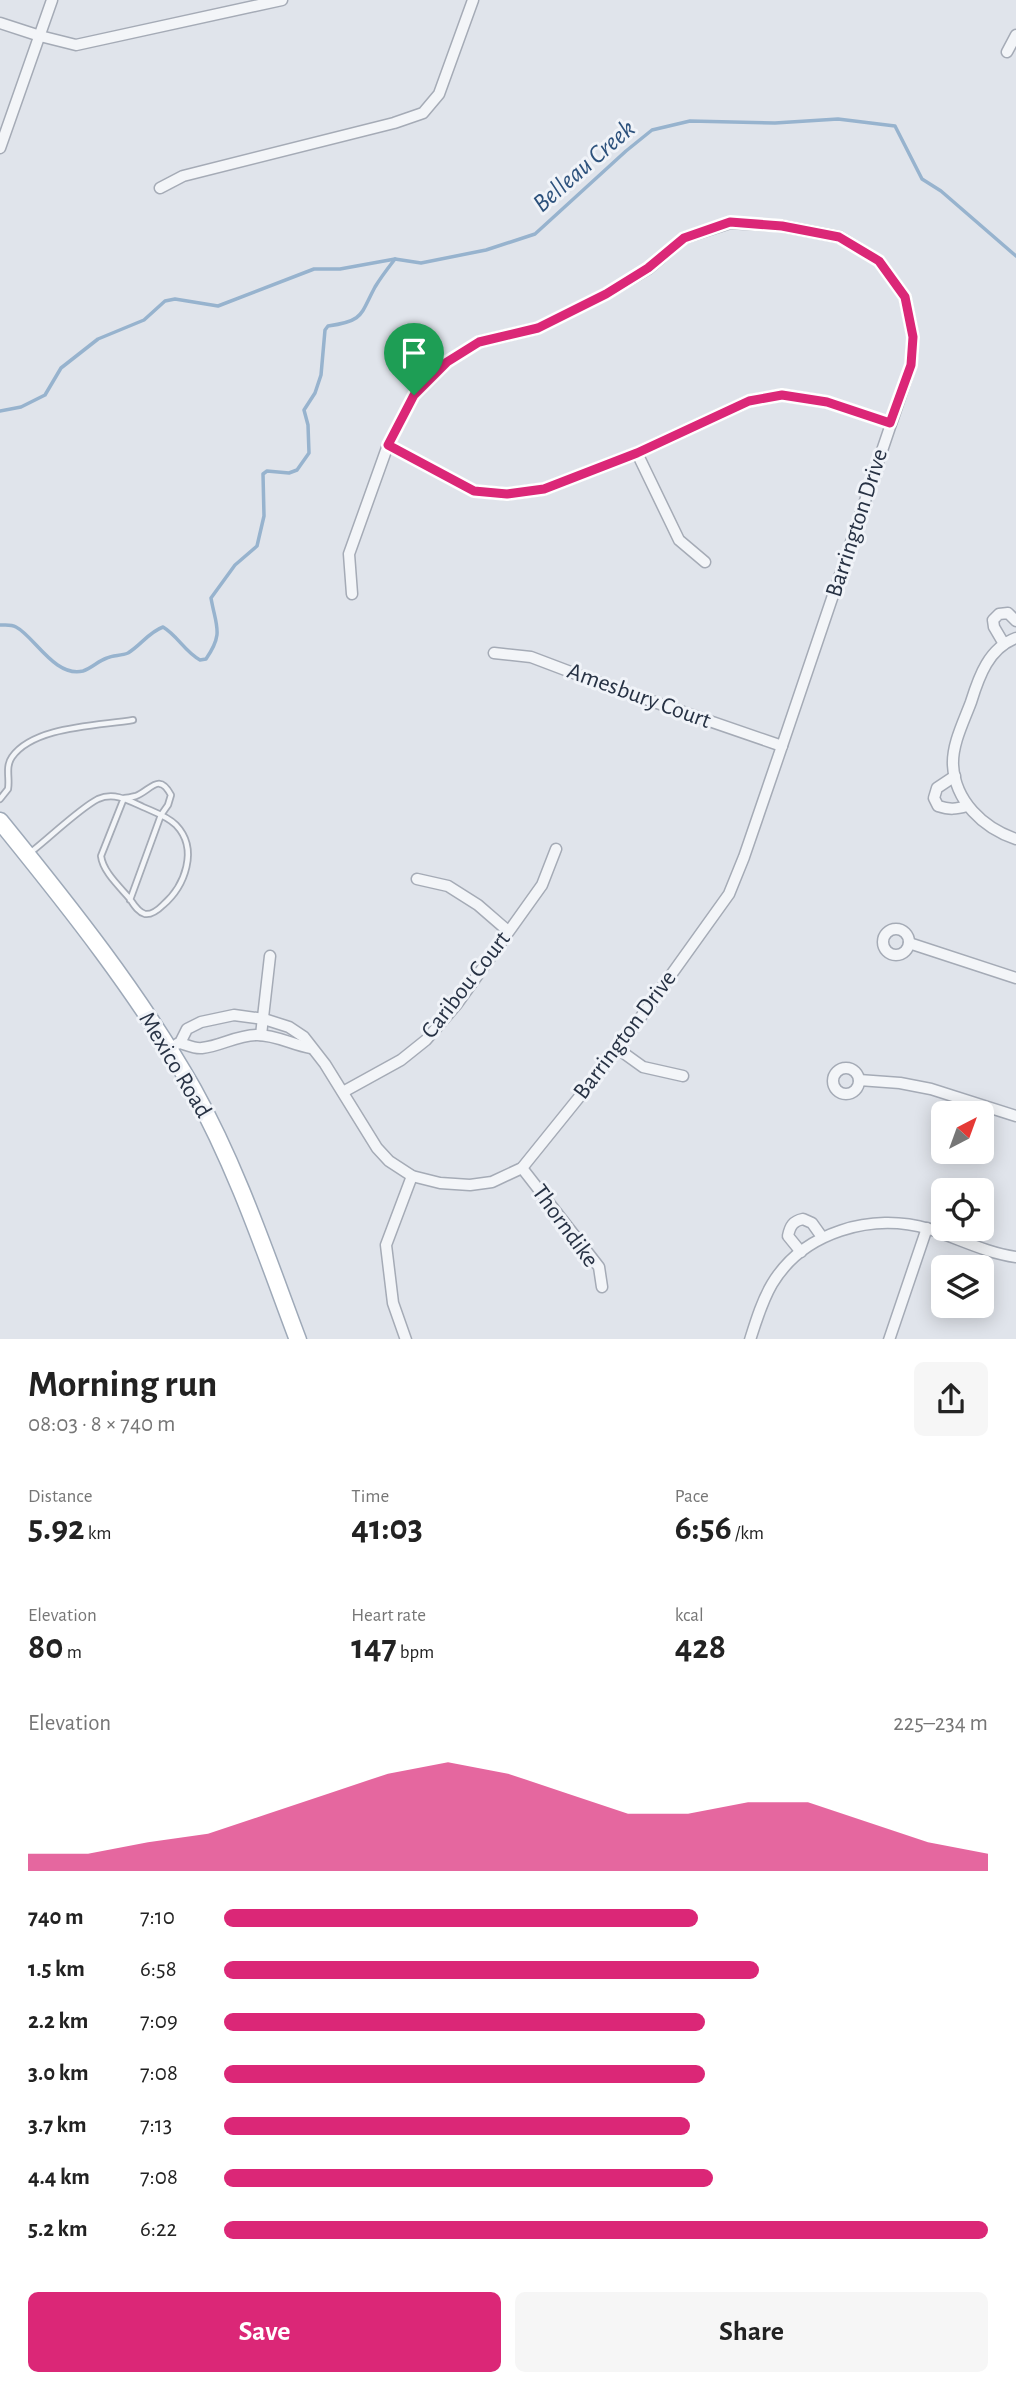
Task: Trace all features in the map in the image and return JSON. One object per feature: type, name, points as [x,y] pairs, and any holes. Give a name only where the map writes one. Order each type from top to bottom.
[{"type":"main road","name":"Mexico Road","points":[[0,821],[174,1045],[234,1175],[298,1339]]},
{"type":"street","points":[[0,148],[51,0]]},
{"type":"street","points":[[0,23],[76,45],[282,0]]},
{"type":"street","points":[[160,188],[183,176],[394,123],[423,113],[439,94],[474,0]]},
{"type":"street","points":[[1007,52],[1016,35]]},
{"type":"street","name":"Barrington Drive","points":[[174,1045],[187,1029],[201,1022],[234,1015],[264,1019],[289,1027],[304,1037],[312,1048],[343,1091],[377,1148],[388,1161],[412,1176],[440,1183],[470,1185],[492,1182],[522,1168],[618,1049],[729,894],[744,857],[911,365],[913,337],[905,297],[879,261],[839,237],[782,226],[730,222],[684,238],[638,275],[538,328],[479,342],[447,362],[414,395],[388,445],[349,554],[352,594]]},
{"type":"street","points":[[388,445],[474,491],[507,494],[544,489],[637,453],[749,401],[782,395],[827,402],[890,423]]},
{"type":"street","points":[[637,453],[678,540],[705,562]]},
{"type":"street","points":[[1004,644],[994,628],[993,620],[999,614],[1008,613],[1016,621]]},
{"type":"street","points":[[1016,638],[1004,644],[990,657],[978,680],[953,763],[955,776],[967,806],[984,822],[1016,839]]},
{"type":"street","name":"Amesbury Court","points":[[494,653],[531,657],[782,746]]},
{"type":"street","points":[[955,776],[937,788],[934,798],[938,806],[947,809],[967,806]]},
{"type":"street","name":"Caribou Court","points":[[343,1091],[401,1060],[426,1040],[457,1004],[542,885],[556,849]]},
{"type":"street","points":[[416,879],[448,886],[478,905],[509,930]]},
{"type":"street","points":[[909,943],[1016,978]]},
{"type":"street","points":[[261,1035],[271,956]]},
{"type":"street","points":[[174,1045],[200,1048],[240,1036],[261,1035],[312,1048]]},
{"type":"street","points":[[618,1049],[643,1067],[683,1076]]},
{"type":"street","points":[[859,1080],[900,1083],[931,1089],[1016,1116]]},
{"type":"street","name":"Thorndike","points":[[522,1168],[599,1267],[602,1287]]},
{"type":"street","points":[[406,1339],[393,1303],[386,1245],[412,1176]]},
{"type":"street","points":[[801,1252],[788,1236],[795,1221],[803,1219],[812,1223],[822,1237]]},
{"type":"street","points":[[750,1339],[762,1304],[773,1283],[801,1252],[822,1237],[839,1230],[895,1223],[927,1228],[1016,1257]]},
{"type":"street","points":[[889,1339],[927,1228]]},
{"type":"lane","points":[[0,799],[8,789],[7,769],[12,758],[36,739],[52,732],[133,720]]},
{"type":"lane","points":[[124,798],[138,796],[153,784],[161,784],[171,795],[130,900]]},
{"type":"lane","points":[[27,855],[96,800],[111,795],[124,798],[176,825],[186,841],[188,856],[185,873],[178,888],[154,913],[139,911],[102,864],[101,856],[124,798]]},
{"type":"waterway","name":"Belleau Creek","points":[[0,411],[21,407],[45,395],[61,368],[98,339],[144,320],[165,301],[175,299],[218,306],[314,269],[340,269],[395,259],[421,263],[486,250],[535,234],[652,130],[690,121],[775,123],[838,119],[895,126],[922,179],[941,191],[1016,256]]},
{"type":"waterway","points":[[0,625],[16,627],[54,663],[73,671],[83,671],[109,657],[128,653],[163,627],[194,656],[200,660],[206,659],[217,636],[211,598],[235,565],[257,546],[264,516],[263,474],[267,471],[289,473],[297,470],[309,453],[308,425],[304,410],[315,393],[321,375],[325,330],[328,326],[348,322],[359,315],[377,283],[395,259]]},
{"type":"route","points":[[730,222],[782,226],[839,237],[879,261],[905,297],[913,337],[911,365],[890,423],[827,402],[782,395],[749,401],[637,453],[544,489],[507,494],[474,491],[388,445],[414,395],[447,362],[479,342],[538,328],[606,294],[648,268],[684,238],[730,222]]}]
